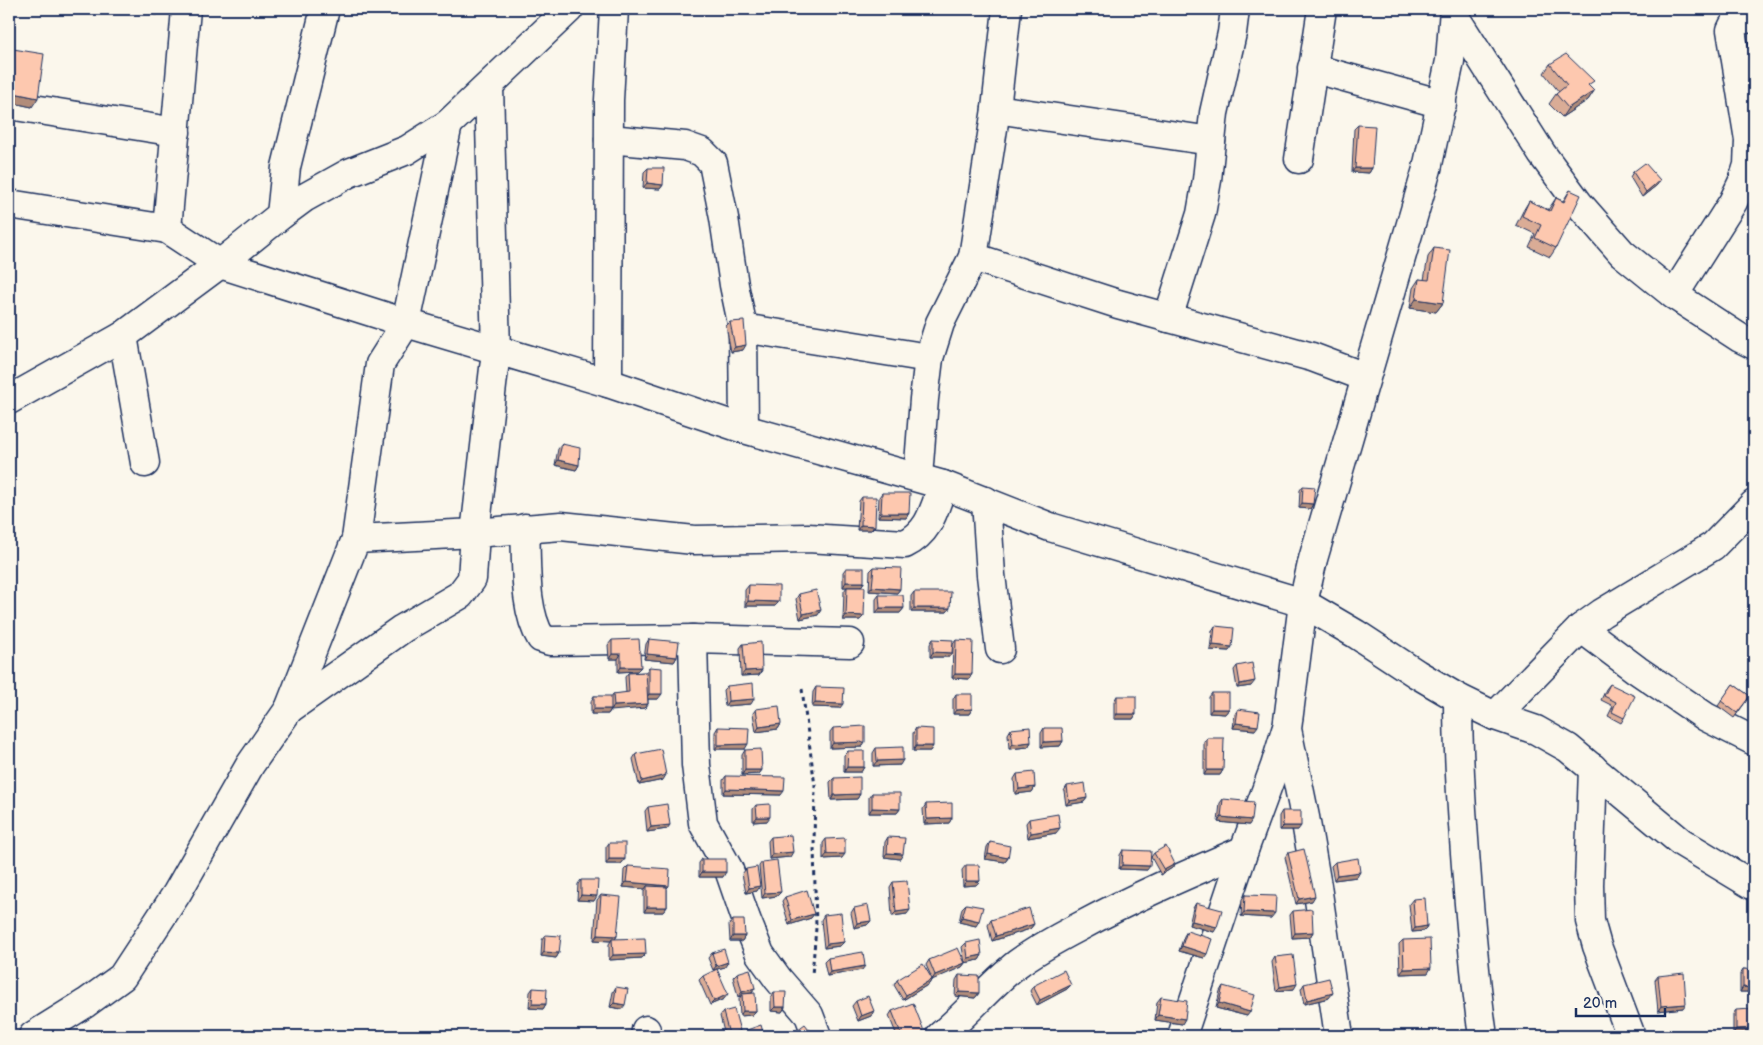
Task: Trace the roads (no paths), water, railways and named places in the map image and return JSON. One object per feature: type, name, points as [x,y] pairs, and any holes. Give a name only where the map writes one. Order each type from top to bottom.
[{"type":"street","points":[[167,228],[186,9]]},
{"type":"street","points":[[281,215],[286,167],[325,9]]},
{"type":"street","points":[[9,400],[123,336],[220,264],[304,198],[349,173],[407,150],[448,124],[569,9]]},
{"type":"street","points":[[608,383],[609,100],[614,9]]},
{"type":"street","points":[[356,539],[561,526],[694,540],[808,538],[905,544],[915,539],[930,522],[931,481],[924,399],[929,358],[940,323],[973,257],[996,109],[1007,9]]},
{"type":"street","points":[[1168,318],[1200,214],[1214,113],[1232,34],[1235,9]]},
{"type":"street","points":[[1298,159],[1322,9]]},
{"type":"street","points":[[1182,1036],[1244,850],[1287,729],[1303,603],[1313,559],[1427,169],[1450,61],[1455,13]]},
{"type":"street","points":[[1455,13],[1542,154],[1579,204],[1622,253],[1674,294],[1740,338],[1754,345]]},
{"type":"street","points":[[1674,294],[1733,202],[1743,181],[1748,164],[1749,140],[1731,30],[1733,25],[1739,20],[1754,18]]},
{"type":"street","points":[[1312,68],[1442,104]]},
{"type":"street","points":[[289,709],[402,630],[460,595],[472,579],[474,533],[496,351],[489,86]]},
{"type":"street","points":[[9,105],[176,132]]},
{"type":"street","points":[[996,109],[1211,141]]},
{"type":"street","points":[[33,1036],[86,1003],[122,977],[177,893],[250,766],[289,709],[356,539],[380,364],[406,323],[448,124]]},
{"type":"street","points":[[609,138],[685,146],[702,152],[713,163],[724,218],[734,285],[744,328],[744,429]]},
{"type":"street","points":[[9,204],[167,228],[220,264],[496,351],[608,383],[744,429],[931,481],[1050,527],[1303,603],[1458,698],[1495,716],[1536,730],[1568,748],[1680,842],[1754,886]]},
{"type":"street","points":[[973,257],[1118,304],[1312,357],[1366,377]]},
{"type":"street","points":[[744,328],[929,358]]},
{"type":"street","points":[[123,336],[145,463]]},
{"type":"street","points":[[986,501],[991,575],[1000,649]]},
{"type":"street","points":[[1495,716],[1581,628],[1602,613],[1713,546],[1754,504]]},
{"type":"street","points":[[525,528],[529,601],[535,629],[540,638],[550,641],[693,639],[850,643]]},
{"type":"street","points":[[1581,628],[1637,670],[1706,717],[1754,741]]},
{"type":"street","points":[[693,639],[696,765],[703,823],[729,870],[760,954],[813,1026]]},
{"type":"street","points":[[1458,698],[1458,744],[1465,850],[1474,957],[1484,1036]]},
{"type":"street","points":[[1287,729],[1317,886],[1339,1036]]},
{"type":"street","points":[[1593,768],[1589,885],[1590,921],[1597,946],[1630,1036]]},
{"type":"street","points":[[940,1036],[958,1021],[997,981],[1017,964],[1044,946],[1104,913],[1244,850]]}]
